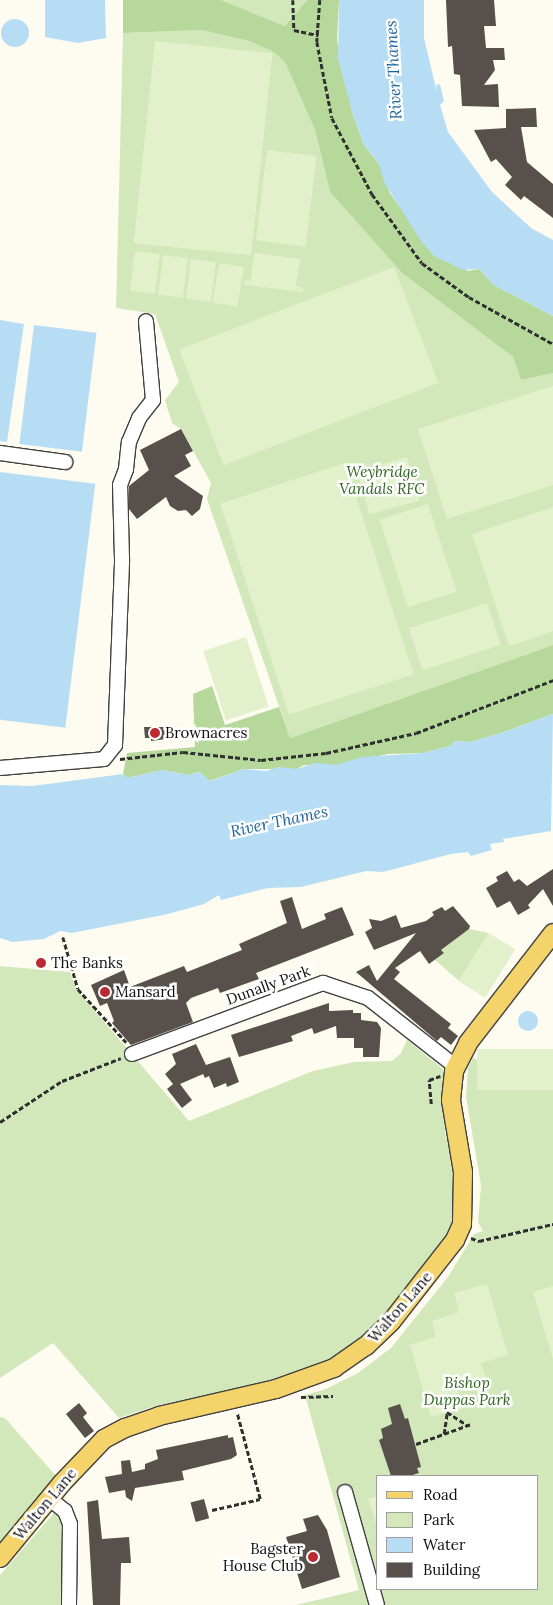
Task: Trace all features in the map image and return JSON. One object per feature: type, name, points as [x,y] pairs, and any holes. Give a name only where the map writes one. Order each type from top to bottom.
[{"type":"main road","name":"Walton Lane","points":[[0,1558],[87,1455],[104,1439],[125,1428],[159,1416],[234,1400],[300,1381],[351,1358],[391,1322],[455,1240],[465,1208],[464,1172],[451,1100],[454,1072],[468,1042],[553,933]]},
{"type":"street","points":[[0,768],[104,759],[111,752],[117,737],[122,559],[120,485],[126,469],[129,442],[139,418],[153,400],[146,321]]},
{"type":"street","points":[[0,453],[65,462]]},
{"type":"street","name":"Dunally Park","points":[[134,1053],[322,982],[368,998],[454,1072]]},
{"type":"street","points":[[344,1492],[377,1605]]},
{"type":"street","points":[[50,1499],[69,1517],[69,1605]]},
{"type":"path","points":[[292,0],[294,30],[318,35]]},
{"type":"path","points":[[320,0],[318,35],[332,118],[372,194],[422,262],[469,298],[553,344]]},
{"type":"path","points":[[104,759],[183,752],[261,760],[326,753],[416,733],[553,680]]},
{"type":"path","points":[[0,1122],[62,1081],[134,1053],[78,989],[63,937]]},
{"type":"path","points":[[431,1104],[431,1077],[454,1072]]},
{"type":"path","points":[[466,1237],[479,1241],[553,1224]]},
{"type":"path","points":[[293,1394],[307,1398],[333,1396]]},
{"type":"path","points":[[212,1510],[260,1500],[234,1400]]},
{"type":"path","points":[[444,1434],[447,1412],[467,1425]]},
{"type":"path","points":[[416,1444],[471,1424]]},
{"type":"green space","points":[[123,0],[221,0],[285,26],[307,0],[339,0],[337,40],[353,115],[364,145],[379,164],[390,193],[434,256],[468,271],[479,269],[494,285],[553,316],[553,373],[521,380],[513,357],[402,273],[330,192],[315,130],[285,62],[272,51],[249,41],[201,30],[123,33]]},
{"type":"green space","points":[[221,0],[307,0],[285,26]]},
{"type":"green space","name":"Weybridge Vandals RFC","points":[[201,30],[249,41],[272,51],[285,62],[315,130],[330,192],[402,273],[513,357],[521,380],[553,373],[553,645],[290,738],[207,499],[211,483],[181,429],[172,423],[165,400],[179,382],[155,314],[116,308],[123,33]]},
{"type":"green space","points":[[155,41],[272,53],[251,255],[134,243]]},
{"type":"green space","points":[[267,150],[317,156],[306,246],[256,240]]},
{"type":"green space","points":[[135,251],[160,254],[155,294],[130,291]]},
{"type":"green space","points":[[254,253],[300,259],[296,286],[303,288],[303,292],[244,285],[245,280],[251,281]]},
{"type":"green space","points":[[163,255],[188,258],[183,298],[158,295]]},
{"type":"green space","points":[[191,259],[216,262],[211,302],[186,299]]},
{"type":"green space","points":[[219,263],[244,267],[237,306],[213,303]]},
{"type":"green space","points":[[394,267],[438,383],[224,465],[179,349]]},
{"type":"green space","points":[[553,386],[553,485],[447,519],[418,429]]},
{"type":"green space","points":[[407,457],[419,500],[369,515],[357,471]]},
{"type":"green space","points":[[345,463],[414,674],[289,715],[220,503]]},
{"type":"green space","points":[[428,504],[456,591],[408,607],[379,520]]},
{"type":"green space","points":[[553,507],[553,631],[509,646],[472,534]]},
{"type":"green space","points":[[487,603],[501,645],[423,670],[409,628]]},
{"type":"green space","points":[[246,637],[269,706],[226,720],[203,651]]},
{"type":"green space","points":[[553,645],[553,714],[504,732],[470,742],[456,741],[450,746],[423,753],[388,754],[336,765],[304,765],[297,769],[244,769],[209,781],[199,772],[188,775],[163,770],[127,778],[123,774],[127,753],[195,747],[193,694],[212,686],[225,725],[279,707],[290,738]]},
{"type":"green space","points":[[469,929],[489,933],[459,981],[435,960],[444,953],[441,950]]},
{"type":"green space","points":[[489,933],[515,949],[485,998],[459,981]]},
{"type":"green space","points":[[0,966],[70,972],[76,989],[189,1121],[313,1071],[354,1062],[392,1061],[401,1053],[407,1040],[443,1069],[445,1132],[458,1190],[452,1230],[383,1318],[365,1334],[336,1356],[274,1380],[155,1406],[119,1418],[53,1343],[0,1378]]},
{"type":"green space","points":[[477,1049],[553,1049],[553,1090],[477,1090]]},
{"type":"green space","name":"Bishop Duppas Park","points":[[553,1049],[553,1605],[296,1605],[359,1590],[305,1395],[326,1389],[358,1373],[391,1348],[448,1277],[474,1234],[483,1231],[478,1222],[481,1185],[466,1097],[468,1068],[473,1057],[478,1061]]},
{"type":"green space","points":[[487,1284],[508,1355],[481,1363],[486,1380],[457,1388],[463,1408],[431,1417],[410,1345],[436,1337],[432,1321],[459,1312],[454,1293]]},
{"type":"green space","points":[[553,1286],[553,1359],[533,1292]]},
{"type":"green space","points":[[0,1417],[5,1418],[56,1476],[0,1545]]},
{"type":"green space","points":[[376,1496],[376,1523],[368,1499]]},
{"type":"green space","points":[[54,1513],[63,1520],[63,1605],[0,1605],[0,1575]]},
{"type":"water","points":[[45,0],[105,0],[106,38],[78,43],[45,37]]},
{"type":"water","name":"River Thames","points":[[339,0],[424,0],[424,38],[437,93],[436,85],[440,84],[444,101],[440,105],[448,132],[492,192],[531,228],[553,240],[553,316],[494,285],[479,269],[463,270],[434,256],[421,241],[384,182],[379,164],[364,145],[353,115],[338,59]]},
{"type":"water","points":[[15,19],[25,23],[29,33],[25,43],[15,47],[5,43],[1,33],[5,23]]},
{"type":"water","points":[[0,320],[24,324],[7,442],[0,441]]},
{"type":"water","points":[[34,325],[97,333],[82,452],[19,444]]},
{"type":"water","points":[[0,472],[95,484],[65,728],[0,720]]},
{"type":"water","name":"River Thames","points":[[553,714],[551,831],[503,839],[504,842],[490,844],[492,850],[471,856],[468,852],[451,854],[383,872],[366,871],[301,887],[268,888],[221,900],[219,895],[204,904],[168,914],[72,933],[60,931],[44,939],[12,942],[0,938],[0,785],[32,786],[123,774],[127,778],[163,770],[188,775],[200,772],[210,781],[244,769],[266,771],[279,767],[297,769],[315,763],[336,765],[362,757],[423,753],[450,746],[456,741],[470,742]]},
{"type":"water","points":[[524,1011],[532,1011],[538,1017],[538,1025],[532,1031],[524,1031],[518,1025],[518,1017]]},
{"type":"building","points":[[446,0],[494,0],[496,26],[484,26],[486,48],[504,48],[505,60],[493,60],[495,70],[484,85],[498,84],[499,107],[462,106],[460,75],[454,74],[452,46],[448,47]]},
{"type":"building","points":[[536,108],[537,127],[521,127],[527,162],[553,184],[553,218],[524,196],[521,200],[505,185],[512,177],[496,159],[491,162],[474,130],[506,128],[506,109]]},
{"type":"building","points":[[181,429],[193,451],[185,455],[191,466],[174,476],[203,496],[200,509],[192,516],[186,510],[178,511],[170,506],[166,497],[137,519],[129,509],[129,486],[149,470],[140,450]]},
{"type":"building","name":"Brownacres","points":[[144,727],[166,727],[166,739],[151,741],[151,738],[145,738]]},
{"type":"building","points":[[553,869],[553,906],[543,889],[528,905],[530,908],[518,915],[510,901],[497,908],[486,888],[498,881],[496,877],[507,871],[514,882],[519,879],[527,886]]},
{"type":"building","points":[[292,897],[302,929],[326,919],[324,914],[342,907],[354,935],[256,973],[259,979],[220,993],[218,988],[191,998],[186,1003],[193,1022],[131,1045],[112,1023],[114,1021],[107,1003],[100,1006],[91,985],[124,970],[130,987],[184,966],[187,972],[242,950],[239,944],[287,923],[280,901]]},
{"type":"building","points":[[453,906],[470,926],[469,929],[441,950],[444,953],[429,964],[420,951],[395,968],[400,972],[394,979],[451,1024],[448,1028],[458,1036],[451,1045],[441,1037],[437,1041],[356,972],[369,965],[377,981],[416,933],[374,950],[365,932],[372,928],[369,919],[381,921],[396,915],[401,928],[426,921],[434,915],[432,912],[442,907],[445,911]]},
{"type":"building","points":[[329,1003],[329,1011],[353,1010],[353,1013],[361,1013],[361,1020],[377,1022],[381,1028],[379,1057],[363,1057],[363,1048],[354,1048],[354,1038],[337,1038],[336,1026],[314,1034],[312,1028],[291,1036],[293,1041],[239,1057],[231,1035]]},
{"type":"building","points":[[196,1044],[206,1065],[230,1057],[239,1082],[227,1087],[226,1083],[214,1088],[209,1076],[205,1078],[203,1074],[180,1084],[192,1100],[182,1108],[167,1089],[173,1084],[165,1074],[176,1064],[172,1054]]},
{"type":"building","points":[[79,1403],[87,1413],[83,1417],[94,1431],[85,1438],[66,1414]]},
{"type":"building","points":[[400,1404],[405,1419],[408,1418],[421,1467],[417,1468],[419,1473],[412,1475],[391,1475],[379,1440],[383,1438],[381,1429],[392,1424],[388,1408]]},
{"type":"building","points":[[228,1435],[228,1438],[233,1437],[237,1455],[231,1459],[182,1471],[184,1480],[135,1488],[132,1501],[126,1497],[125,1490],[109,1493],[105,1477],[122,1474],[121,1461],[130,1460],[132,1472],[145,1469],[145,1464],[158,1459],[156,1450]]},
{"type":"building","points":[[204,1499],[209,1518],[196,1522],[190,1503]]},
{"type":"building","points":[[98,1500],[102,1539],[129,1537],[131,1563],[121,1563],[120,1605],[93,1605],[87,1502]]},
{"type":"building","name":"Bagster House Club","points":[[318,1515],[327,1530],[340,1577],[302,1589],[286,1537],[307,1531],[303,1519]]},
{"type":"place","name":"Brownacres","points":[[155,733]]},
{"type":"place","name":"The Banks","points":[[41,963]]},
{"type":"place","name":"Mansard","points":[[105,992]]},
{"type":"place","name":"Bagster House Club","points":[[313,1557]]}]
